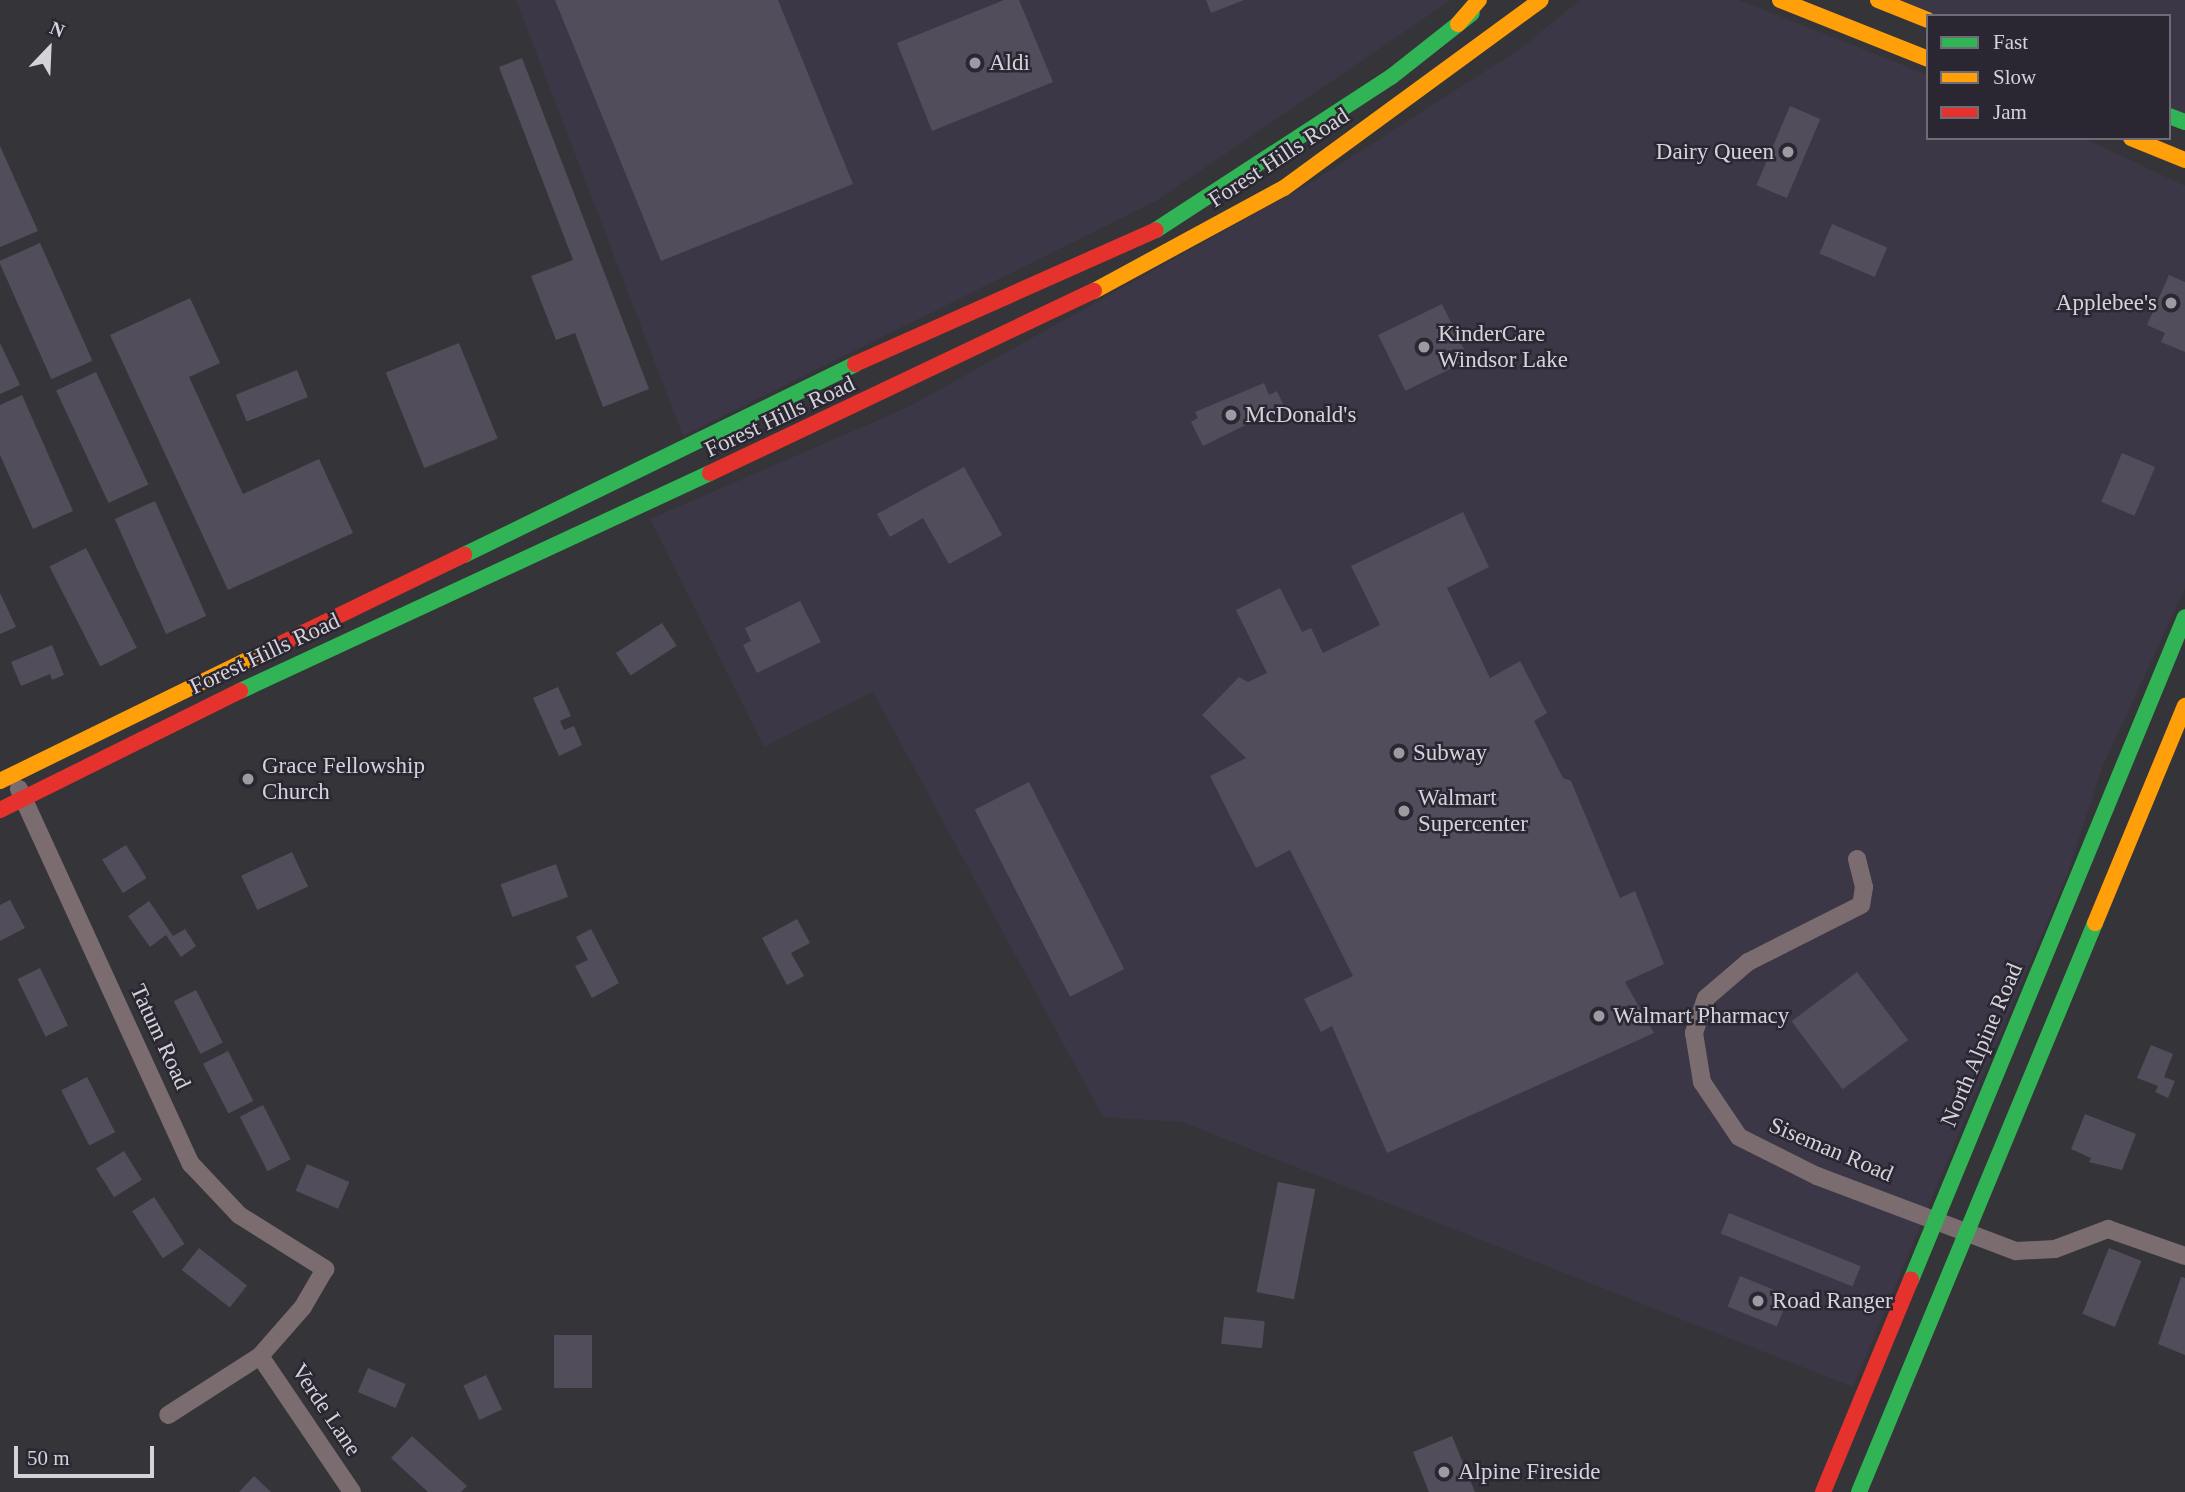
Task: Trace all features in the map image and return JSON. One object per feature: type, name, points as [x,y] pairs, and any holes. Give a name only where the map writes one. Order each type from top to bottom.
[{"type":"street","points":[[1458,24],[1479,0]]},
{"type":"street","name":"Forest Hills Road","points":[[7,778],[953,316],[1140,240],[1391,77],[1488,0]]},
{"type":"street","name":"Forest Hills Road","points":[[0,810],[192,713],[945,365],[1165,256],[1284,188],[1541,0]]},
{"type":"street","points":[[1780,0],[1926,58]]},
{"type":"street","points":[[1878,0],[1926,19]]},
{"type":"street","points":[[2136,140],[2185,160]]},
{"type":"street","name":"North Alpine Road","points":[[1822,1492],[2185,617]]},
{"type":"street","points":[[1859,1492],[2185,706]]},
{"type":"street","name":"Tatum Road","points":[[7,778],[23,797],[191,1164],[239,1215],[325,1269],[303,1307],[260,1356]]},
{"type":"street","name":"Siseman Road","points":[[1857,859],[1864,887],[1861,905],[1748,962],[1706,998],[1694,1033],[1702,1082],[1739,1137],[1817,1176],[1968,1233],[2034,1252],[2108,1229],[2185,1256]]},
{"type":"street","points":[[168,1415],[260,1356]]},
{"type":"street","name":"Verde Lane","points":[[260,1356],[352,1492]]},
{"type":"shaded area","points":[[516,0],[1451,0],[1156,201],[683,436]]},
{"type":"shaded area","points":[[1580,0],[1739,0],[1926,74],[1926,140],[2088,140],[2185,186],[2185,588],[2102,768],[2068,872],[1853,1387],[1182,1122],[1103,1117],[873,692],[764,747],[650,519],[908,407],[1312,182],[1520,49]]},
{"type":"shaded area","points":[[1899,0],[2185,0],[2185,114],[2171,109],[2171,14],[1932,14]]},
{"type":"building","points":[[555,0],[778,0],[853,184],[661,261]]},
{"type":"building","name":"Aldi","points":[[1004,0],[1019,0],[1053,82],[932,131],[897,43]]},
{"type":"building","points":[[1206,0],[1244,0],[1211,13]]},
{"type":"building","points":[[522,58],[649,389],[603,407],[575,333],[556,340],[531,276],[573,260],[499,67]]},
{"type":"building","name":"Dairy Queen","points":[[1790,106],[1820,119],[1787,198],[1756,185]]},
{"type":"building","points":[[0,146],[38,231],[0,247]]},
{"type":"building","points":[[1832,224],[1887,247],[1875,277],[1819,253]]},
{"type":"building","points":[[40,243],[92,361],[51,379],[0,264],[0,261]]},
{"type":"building","name":"Applebee's","points":[[2169,275],[2185,282],[2185,352],[2161,342],[2165,333],[2147,325]]},
{"type":"building","points":[[190,298],[220,363],[189,377],[243,494],[319,459],[353,533],[228,590],[110,335]]},
{"type":"building","name":"KinderCare Windsor Lake","points":[[1442,304],[1469,360],[1405,391],[1378,335]]},
{"type":"building","points":[[0,343],[20,385],[0,394]]},
{"type":"building","points":[[459,343],[498,438],[424,468],[386,373]]},
{"type":"building","points":[[297,370],[308,397],[247,422],[236,395]]},
{"type":"building","points":[[96,372],[148,484],[109,503],[56,391]]},
{"type":"building","name":"McDonald's","points":[[1264,383],[1269,395],[1277,391],[1284,406],[1203,446],[1191,422],[1198,418],[1195,412]]},
{"type":"building","points":[[22,395],[73,511],[33,529],[0,455],[0,405]]},
{"type":"building","points":[[2122,453],[2155,467],[2134,516],[2101,502]]},
{"type":"building","points":[[964,467],[1002,535],[949,564],[923,518],[890,537],[877,514]]},
{"type":"building","points":[[155,501],[206,616],[166,634],[115,519]]},
{"type":"building","name":"Walmart Supercenter","points":[[1463,512],[1489,567],[1447,588],[1490,678],[1520,661],[1547,713],[1534,721],[1563,778],[1571,781],[1620,898],[1635,891],[1664,964],[1625,982],[1654,1033],[1387,1153],[1332,1026],[1321,1032],[1304,999],[1353,976],[1290,850],[1256,868],[1210,776],[1246,758],[1202,715],[1239,677],[1248,682],[1267,673],[1236,610],[1280,588],[1302,632],[1311,628],[1323,653],[1380,625],[1351,566]]},
{"type":"building","points":[[86,548],[137,648],[100,666],[49,567]]},
{"type":"building","points":[[0,593],[16,627],[0,634]]},
{"type":"building","points":[[800,601],[821,642],[757,673],[743,645],[751,641],[745,628]]},
{"type":"building","points":[[662,623],[677,646],[631,676],[616,653]]},
{"type":"building","points":[[52,645],[64,675],[52,680],[50,674],[21,686],[11,662]]},
{"type":"building","points":[[558,687],[571,716],[560,721],[564,730],[574,726],[582,745],[559,756],[533,698]]},
{"type":"building","points":[[1029,782],[1124,969],[1070,997],[975,810]]},
{"type":"building","points":[[126,845],[147,878],[123,893],[102,860]]},
{"type":"building","points":[[292,852],[308,886],[257,910],[241,876]]},
{"type":"building","points":[[556,864],[568,897],[513,917],[501,884]]},
{"type":"building","points":[[10,900],[25,928],[0,941],[0,905]]},
{"type":"building","points":[[149,901],[173,936],[185,929],[196,946],[181,957],[166,935],[150,947],[128,916]]},
{"type":"building","points":[[797,919],[810,943],[791,953],[804,976],[787,985],[762,938]]},
{"type":"building","points":[[591,929],[619,983],[592,998],[575,966],[588,960],[576,937]]},
{"type":"building","points":[[40,968],[68,1026],[46,1036],[18,979]]},
{"type":"building","points":[[1857,972],[1908,1040],[1843,1089],[1792,1021]]},
{"type":"building","points":[[196,990],[223,1043],[201,1054],[174,1001]]},
{"type":"building","points":[[2151,1045],[2173,1054],[2164,1077],[2175,1081],[2168,1098],[2155,1092],[2158,1086],[2137,1078]]},
{"type":"building","points":[[228,1051],[253,1101],[228,1114],[203,1064]]},
{"type":"building","points":[[87,1077],[115,1132],[89,1145],[61,1090]]},
{"type":"building","points":[[263,1105],[291,1159],[268,1171],[240,1117]]},
{"type":"building","points":[[2085,1114],[2136,1134],[2122,1170],[2089,1162],[2091,1158],[2071,1149]]},
{"type":"building","points":[[124,1151],[142,1180],[114,1197],[96,1168]]},
{"type":"building","points":[[307,1164],[349,1182],[338,1209],[296,1191]]},
{"type":"building","points":[[1278,1182],[1315,1189],[1294,1299],[1257,1292]]},
{"type":"building","points":[[154,1197],[184,1244],[163,1258],[132,1211]]},
{"type":"building","points":[[1729,1213],[1861,1266],[1852,1287],[1721,1233]]},
{"type":"building","points":[[199,1248],[247,1286],[230,1308],[182,1270]]},
{"type":"building","points":[[2109,1248],[2141,1261],[2115,1327],[2082,1314]]},
{"type":"building","name":"Road Ranger","points":[[1740,1276],[1789,1296],[1777,1326],[1728,1307]]},
{"type":"building","points":[[2181,1277],[2185,1278],[2185,1355],[2158,1344]]},
{"type":"building","points":[[1224,1317],[1265,1321],[1262,1348],[1221,1344]]},
{"type":"building","points":[[554,1335],[592,1335],[592,1388],[554,1388]]},
{"type":"building","points":[[368,1368],[406,1384],[396,1408],[358,1392]]},
{"type":"building","points":[[486,1375],[502,1409],[479,1420],[463,1386]]},
{"type":"building","points":[[412,1436],[467,1486],[461,1492],[428,1492],[391,1458]]},
{"type":"building","name":"Alpine Fireside","points":[[1452,1436],[1475,1492],[1429,1492],[1413,1452]]},
{"type":"building","points":[[254,1476],[271,1492],[239,1492]]},
{"type":"traffic: fast","points":[[1156,230],[1391,77],[1472,13]]},
{"type":"traffic: fast","points":[[2171,117],[2185,122]]},
{"type":"traffic: fast","points":[[464,555],[855,364]]},
{"type":"traffic: fast","points":[[240,691],[710,473]]},
{"type":"traffic: fast","points":[[1911,1280],[2185,617]]},
{"type":"traffic: fast","points":[[1859,1492],[2095,923]]},
{"type":"traffic: slow","points":[[1458,24],[1479,0]]},
{"type":"traffic: slow","points":[[1094,291],[1284,188],[1541,0]]},
{"type":"traffic: slow","points":[[1780,0],[1926,58]]},
{"type":"traffic: slow","points":[[1878,0],[1926,19]]},
{"type":"traffic: slow","points":[[2136,140],[2185,160]]},
{"type":"traffic: slow","points":[[0,781],[270,649]]},
{"type":"traffic: slow","points":[[2095,923],[2185,706]]},
{"type":"traffic: jam","points":[[855,364],[1156,230]]},
{"type":"traffic: jam","points":[[710,473],[1094,291]]},
{"type":"traffic: jam","points":[[270,649],[464,555]]},
{"type":"traffic: jam","points":[[0,810],[240,691]]},
{"type":"traffic: jam","points":[[1823,1492],[1911,1280]]},
{"type":"place","name":"Aldi","points":[[975,63]]},
{"type":"place","name":"Dairy Queen","points":[[1788,152]]},
{"type":"place","name":"Applebee's","points":[[2171,303]]},
{"type":"place","name":"KinderCare Windsor Lake","points":[[1424,347]]},
{"type":"place","name":"McDonald's","points":[[1231,415]]},
{"type":"place","name":"Subway","points":[[1399,753]]},
{"type":"place","name":"Grace Fellowship Church","points":[[248,779]]},
{"type":"place","name":"Walmart Supercenter","points":[[1404,811]]},
{"type":"place","name":"Walmart Pharmacy","points":[[1599,1016]]},
{"type":"place","name":"Road Ranger","points":[[1758,1301]]},
{"type":"place","name":"Alpine Fireside","points":[[1444,1472]]}]
